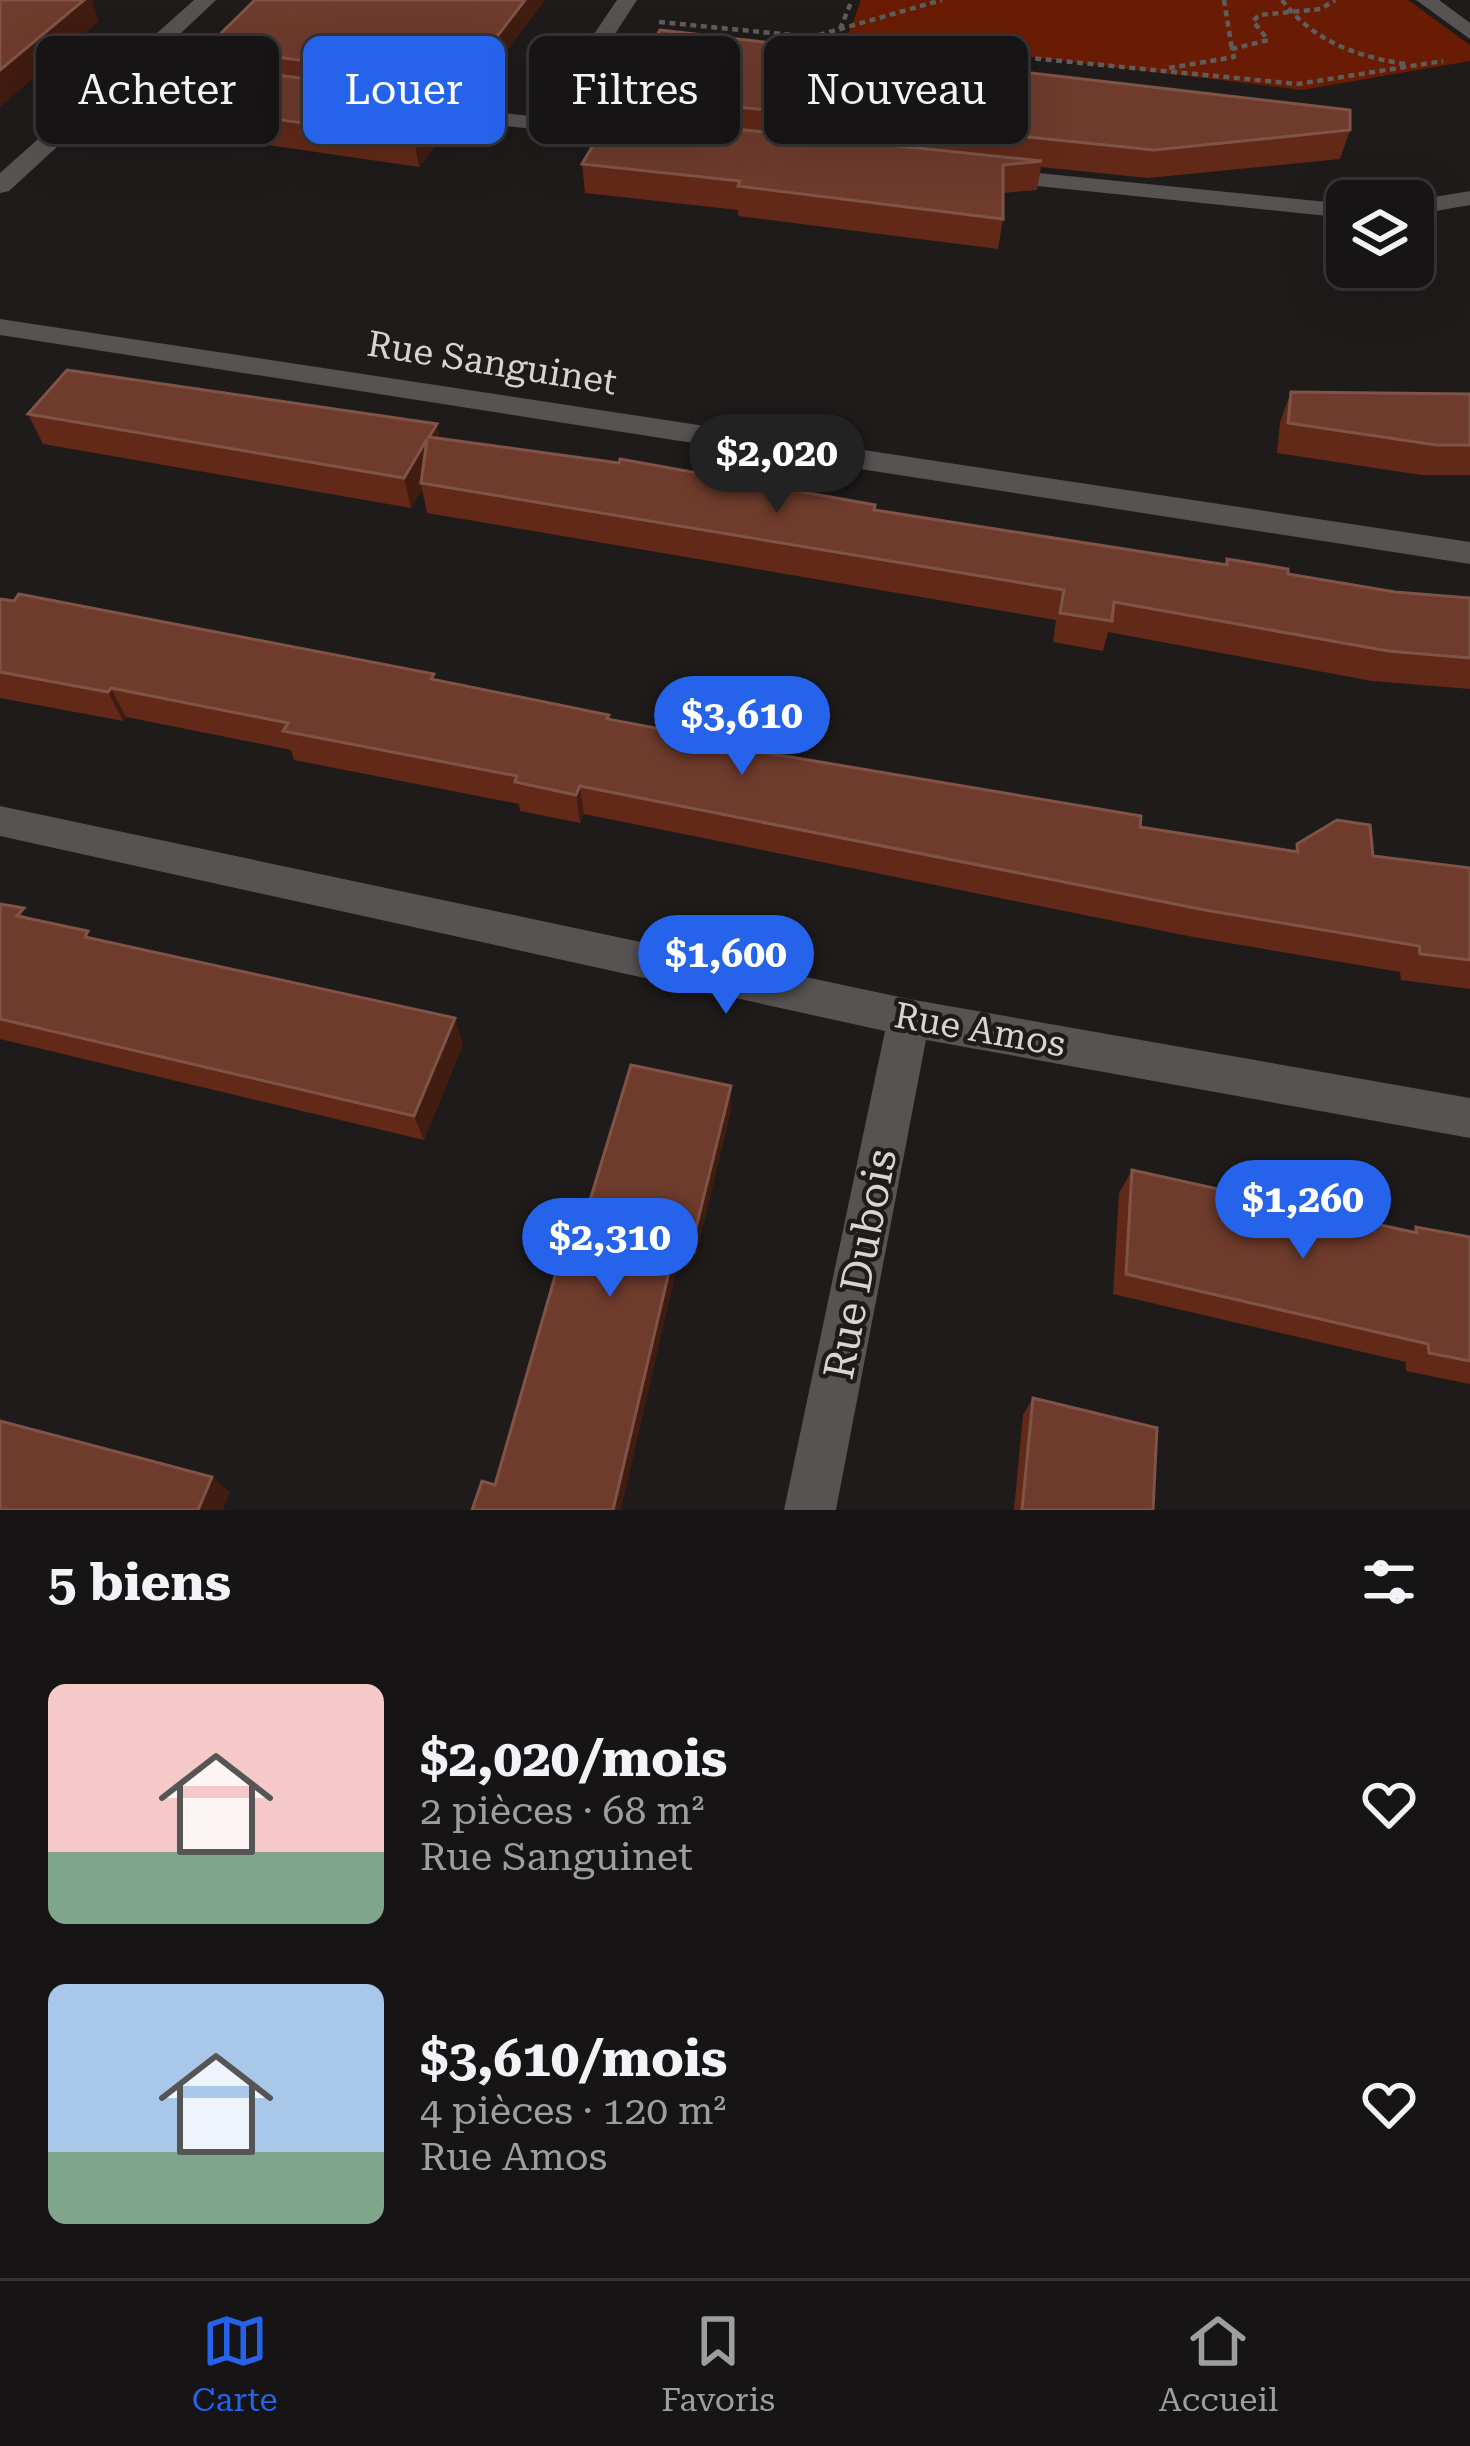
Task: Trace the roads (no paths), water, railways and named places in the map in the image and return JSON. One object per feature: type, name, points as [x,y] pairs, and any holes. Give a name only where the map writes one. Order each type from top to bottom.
[{"type":"street","points":[[166,36],[206,0]]},
{"type":"street","points":[[1426,0],[1470,33]]},
{"type":"street","points":[[604,36],[622,9]]},
{"type":"street","points":[[0,186],[46,144]]},
{"type":"street","points":[[963,172],[1326,211]]},
{"type":"street","points":[[1434,204],[1470,198]]},
{"type":"street","name":"Rue Sanguinet","points":[[0,327],[1470,553]]},
{"type":"street","name":"Rue Amos","points":[[0,821],[909,1018],[1470,1118]]},
{"type":"street","name":"Rue Dubois","points":[[810,1510],[909,1018]]}]
